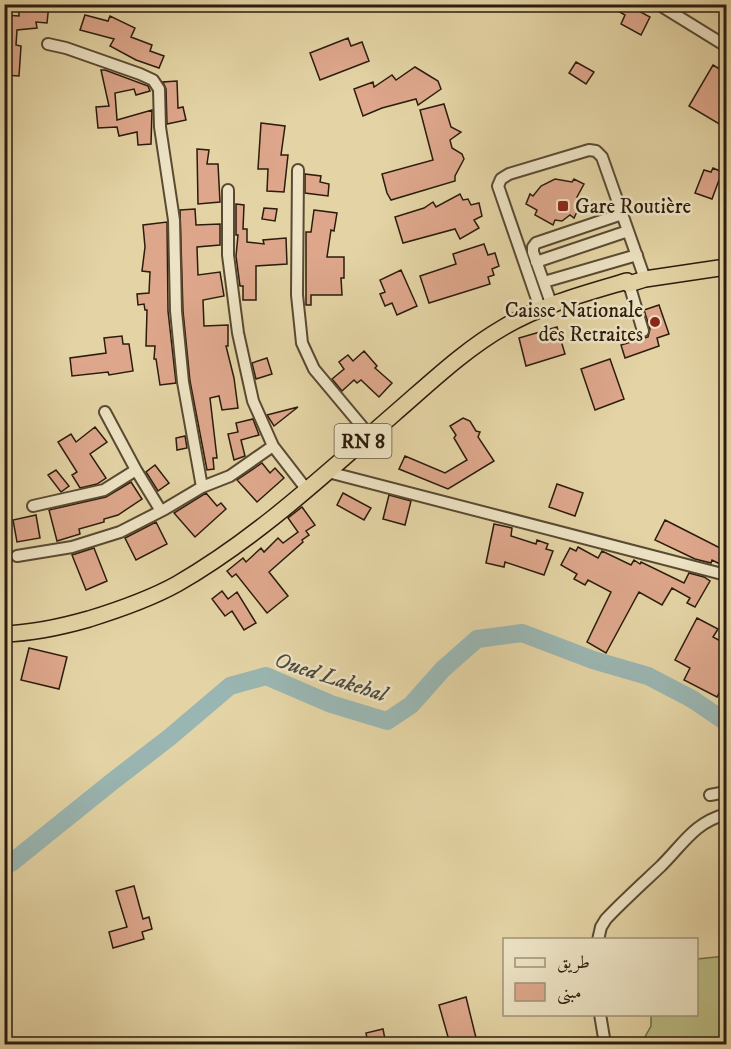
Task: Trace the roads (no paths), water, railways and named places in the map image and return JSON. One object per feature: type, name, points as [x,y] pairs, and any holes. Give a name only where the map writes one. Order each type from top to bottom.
[{"type":"highway","name":"RN 8","points":[[4,634],[30,633],[76,623],[117,611],[176,585],[243,542],[307,490],[460,357],[505,326],[573,297],[627,281],[629,284],[645,279],[726,267]]},
{"type":"street","points":[[660,6],[726,46]]},
{"type":"street","points":[[48,44],[140,74],[153,80],[159,89],[160,127],[174,220],[176,312],[183,382],[201,487]]},
{"type":"street","points":[[546,308],[498,186],[501,179],[509,174],[589,150],[596,151],[602,157],[645,279]]},
{"type":"street","points":[[298,170],[297,295],[302,344],[314,369],[370,436]]},
{"type":"street","points":[[228,190],[228,255],[238,333],[253,401],[273,447],[307,490]]},
{"type":"street","points":[[546,308],[544,282],[533,252],[536,243],[622,214]]},
{"type":"street","points":[[536,262],[628,231]]},
{"type":"street","points":[[544,282],[637,255]]},
{"type":"street","points":[[629,284],[643,331]]},
{"type":"street","points":[[105,412],[136,471],[161,511]]},
{"type":"street","points":[[16,556],[72,547],[120,532],[201,487],[230,476],[273,447]]},
{"type":"street","points":[[33,506],[104,490],[136,471]]},
{"type":"street","points":[[328,472],[726,575]]},
{"type":"street","points":[[710,795],[726,792]]},
{"type":"street","points":[[598,938],[606,919],[663,864],[693,831],[704,822],[726,814]]},
{"type":"street","points":[[600,1016],[605,1044]]},
{"type":"waterway","name":"Oued Lakehal","points":[[4,863],[11,863],[170,737],[230,686],[266,676],[331,704],[387,721],[411,705],[443,669],[477,639],[522,633],[593,660],[648,676],[692,699],[726,722]]},
{"type":"place","name":"Gare Routière","points":[[563,206]]},
{"type":"place","name":"Caisse Nationale des Retraites","points":[[655,322]]}]
